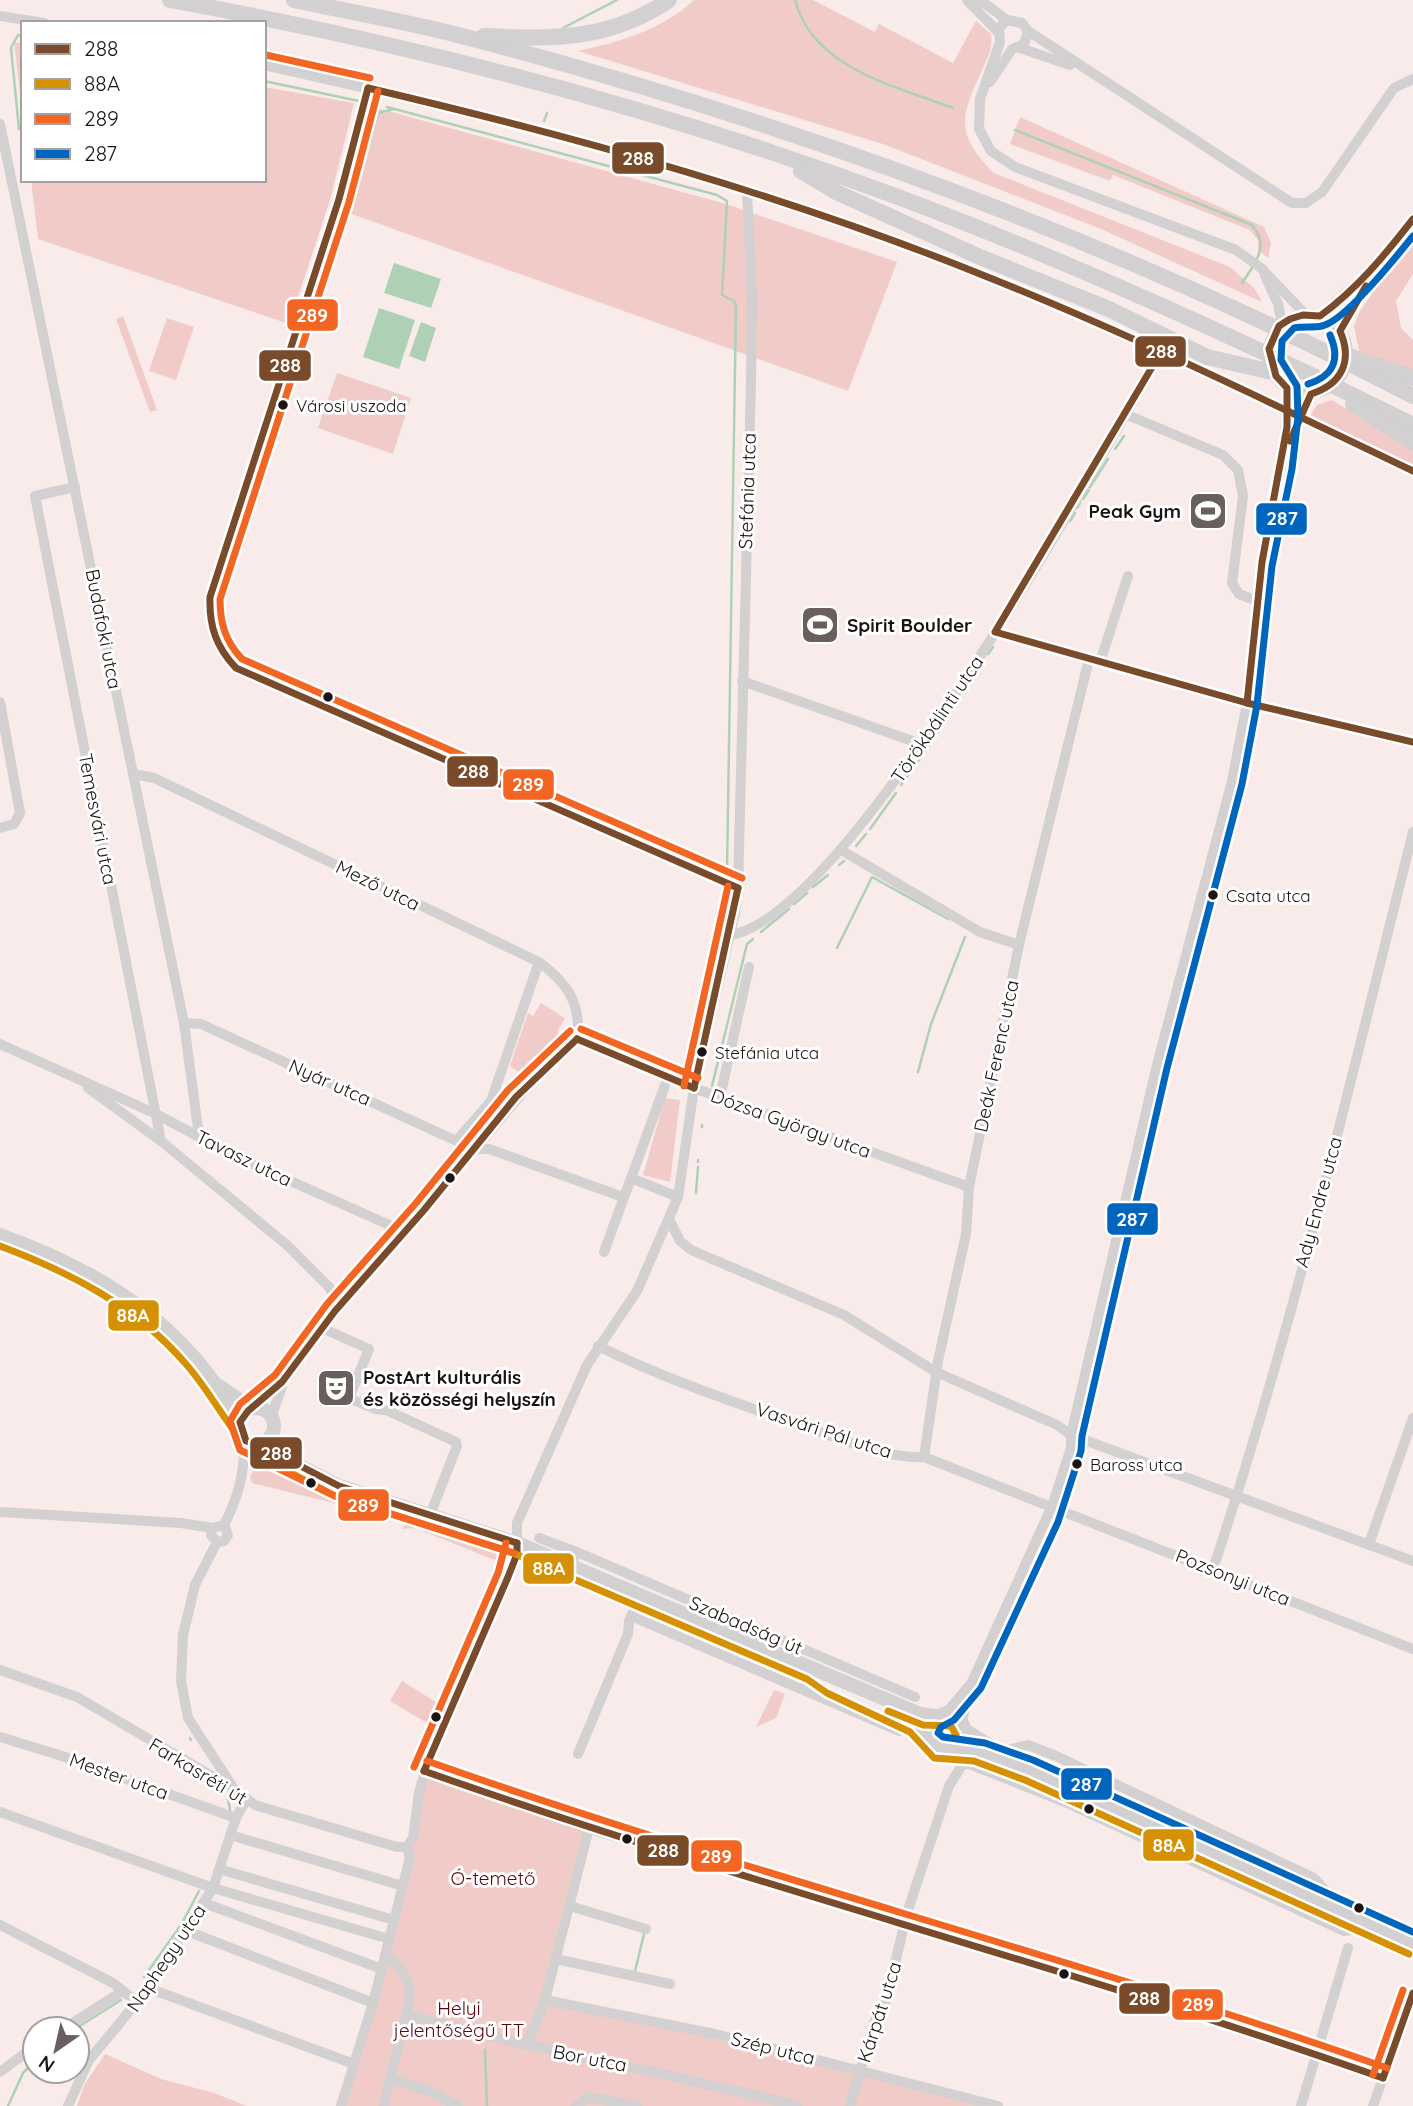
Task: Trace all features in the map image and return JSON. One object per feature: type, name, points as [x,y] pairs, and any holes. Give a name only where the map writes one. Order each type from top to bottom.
[{"type":"highway","points":[[170,0],[450,60],[639,111],[775,155],[978,228],[1106,281],[1305,371],[1413,425]]},
{"type":"highway","points":[[294,0],[456,34],[647,88],[841,151],[1084,244],[1326,351],[1413,396]]},
{"type":"highway","points":[[456,34],[543,39],[572,37],[614,28],[669,0]]},
{"type":"highway","points":[[775,155],[836,192],[980,257],[1109,309],[1207,357],[1272,372]]},
{"type":"highway","points":[[1326,351],[1367,360],[1413,378]]},
{"type":"highway","points":[[1305,371],[1413,442]]},
{"type":"main road","points":[[0,1235],[50,1254],[113,1287],[162,1326],[213,1381],[253,1443],[273,1434]]},
{"type":"main road","points":[[213,1381],[271,1418],[273,1434],[299,1467]]},
{"type":"main road","points":[[240,1422],[253,1406]]},
{"type":"main road","name":"Szabadság út","points":[[253,1443],[339,1486],[517,1543],[574,1558],[640,1596],[812,1670],[920,1714],[941,1714]]},
{"type":"main road","name":"Szabadság út","points":[[812,1670],[831,1683],[916,1723],[929,1737]]},
{"type":"main road","points":[[1029,1770],[964,1726],[941,1714],[928,1728],[929,1737],[939,1749],[976,1751],[1029,1770],[1413,1944]]},
{"type":"main road","points":[[955,1749],[963,1741],[964,1726]]},
{"type":"street","points":[[967,0],[999,37],[1016,48],[1085,70]]},
{"type":"street","points":[[980,0],[1007,20],[1019,20],[1028,31],[1085,70],[1282,199],[1300,204],[1313,200],[1322,192],[1389,95],[1400,83],[1413,79]]},
{"type":"street","points":[[0,16],[31,21]]},
{"type":"street","points":[[1007,20],[980,99],[979,129],[991,151],[1002,160],[1219,242],[1261,268],[1306,314]]},
{"type":"street","points":[[980,99],[1016,48],[1027,40],[1028,31]]},
{"type":"street","points":[[266,65],[528,127],[747,191],[935,256],[1161,352],[1413,471]]},
{"type":"street","points":[[368,88],[339,199],[210,597],[209,613],[215,642],[236,668],[738,888]]},
{"type":"street","name":"Budafoki utca","points":[[0,124],[184,1023],[199,1136]]},
{"type":"street","name":"Stefánia utca","points":[[341,2106],[373,2003],[403,1886],[411,1853],[407,1847],[413,1838],[424,1770],[517,1554],[517,1523],[598,1346],[637,1291],[670,1221],[678,1197],[694,1087],[730,935],[738,888],[752,296],[747,191]]},
{"type":"street","points":[[1340,331],[1384,257],[1413,219]]},
{"type":"street","points":[[1320,316],[1345,297],[1384,257]]},
{"type":"street","points":[[1261,268],[1278,304],[1282,324]]},
{"type":"street","points":[[1306,314],[1320,316],[1340,331],[1347,350],[1345,369],[1335,384],[1311,394],[1287,388],[1272,372],[1269,345],[1282,324],[1306,314]]},
{"type":"street","name":"Törökbálinti utca","points":[[730,935],[743,933],[756,925],[841,850],[877,807],[995,632],[1161,352]]},
{"type":"street","points":[[964,1726],[971,1684],[1052,1506],[1071,1447],[1071,1435],[1157,1065],[1232,781],[1247,703],[1257,601],[1268,527],[1282,467],[1288,417],[1287,388]]},
{"type":"street","points":[[1282,467],[1311,394]]},
{"type":"street","points":[[1125,414],[1223,455],[1238,470],[1243,496],[1232,583],[1238,594],[1257,601]]},
{"type":"street","name":"Temesvári utca","points":[[75,487],[34,496],[161,1141]]},
{"type":"street","name":"Deák Ferenc utca","points":[[924,1457],[936,1371],[966,1234],[969,1187],[1018,945],[1095,660],[1128,576]]},
{"type":"street","points":[[995,632],[1247,703],[1413,742]]},
{"type":"street","points":[[742,681],[921,744]]},
{"type":"street","points":[[0,702],[20,814],[13,824],[0,828]]},
{"type":"street","name":"Mező utca","points":[[133,774],[154,778],[539,962],[566,985],[573,997],[578,1027],[577,1039]]},
{"type":"street","name":"Ady Endre utca","points":[[1213,1569],[1238,1496],[1287,1325],[1413,832]]},
{"type":"street","points":[[841,850],[979,932],[1018,945]]},
{"type":"street","points":[[457,1140],[491,1101],[539,962]]},
{"type":"street","points":[[720,1097],[749,967]]},
{"type":"street","name":"Nyár utca","points":[[184,1023],[201,1024],[474,1149],[489,1149],[623,1197]]},
{"type":"street","points":[[253,1406],[284,1380],[339,1307],[474,1149],[550,1062],[577,1039]]},
{"type":"street","name":"Dózsa György utca","points":[[577,1039],[720,1097],[969,1187]]},
{"type":"street","name":"Tavasz utca","points":[[0,1044],[83,1084],[154,1113],[239,1158],[405,1232]]},
{"type":"street","points":[[604,1252],[668,1077]]},
{"type":"street","name":"Tavasz utca","points":[[83,1084],[161,1141],[288,1246],[329,1287],[339,1307]]},
{"type":"street","points":[[631,1178],[678,1197]]},
{"type":"street","points":[[670,1221],[680,1241],[691,1250],[844,1315],[936,1371],[1057,1425],[1071,1435],[1413,1560]]},
{"type":"street","points":[[322,1328],[367,1347],[369,1354],[349,1398],[375,1409],[386,1410],[456,1442],[457,1446],[430,1516]]},
{"type":"street","name":"Vasvári Pál utca","points":[[598,1346],[792,1422],[912,1458],[924,1457],[1052,1506]]},
{"type":"street","points":[[271,1418],[284,1380]]},
{"type":"street","points":[[1369,1544],[1413,1418]]},
{"type":"street","points":[[0,1512],[181,1523],[212,1528],[224,1525],[235,1505],[253,1443]]},
{"type":"street","name":"Pozsonyi utca","points":[[1052,1506],[1413,1649]]},
{"type":"street","points":[[217,1542],[224,1541],[228,1535],[224,1525]]},
{"type":"street","points":[[212,1528],[211,1535],[217,1542]]},
{"type":"street","name":"Szabadság út","points":[[539,1538],[574,1558],[915,1697]]},
{"type":"street","points":[[217,1542],[195,1585],[188,1606],[181,1681],[188,1718],[234,1789]]},
{"type":"street","points":[[578,1754],[628,1634],[631,1616],[640,1596]]},
{"type":"street","name":"Szabadság út","points":[[631,1616],[899,1731]]},
{"type":"street","name":"Farkasréti út","points":[[0,1670],[77,1697],[234,1789],[246,1800],[369,1839],[407,1847]]},
{"type":"street","points":[[941,1714],[971,1684]]},
{"type":"street","name":"Mester utca","points":[[0,1737],[59,1755],[236,1818]]},
{"type":"street","points":[[1004,1755],[1007,1750],[1028,1745],[1056,1756],[1314,1878],[1348,1915]]},
{"type":"street","name":"Kárpát utca","points":[[850,2106],[875,2020],[886,2001],[905,1926],[950,1786],[955,1771],[964,1762],[1024,1784],[1344,1931],[1376,1927]]},
{"type":"street","points":[[424,1770],[589,1828],[1316,2052],[1383,2078]]},
{"type":"street","name":"Naphegy utca","points":[[68,2106],[89,2060],[148,1988],[213,1888],[236,1818],[246,1800]]},
{"type":"street","points":[[0,1812],[213,1888],[389,1939]]},
{"type":"street","points":[[523,2044],[529,2040],[545,2000],[589,1828]]},
{"type":"street","points":[[230,1835],[403,1886]]},
{"type":"street","points":[[219,1869],[394,1920]]},
{"type":"street","points":[[204,1903],[382,1969]]},
{"type":"street","points":[[570,1906],[646,1929]]},
{"type":"street","points":[[0,1925],[122,1991],[137,2002]]},
{"type":"street","points":[[187,1931],[373,2003]]},
{"type":"street","points":[[1301,2106],[1348,1948]]},
{"type":"street","points":[[384,2106],[409,2015],[408,1981],[398,1965],[385,1955]]},
{"type":"street","points":[[556,1959],[670,1984]]},
{"type":"street","points":[[148,1988],[354,2064]]},
{"type":"street","points":[[85,2015],[122,1991]]},
{"type":"street","points":[[1373,2106],[1413,1993]]},
{"type":"street","name":"Szép utca","points":[[545,2000],[715,2034],[998,2106]]},
{"type":"street","name":"Bor utca","points":[[409,2015],[482,2036],[696,2080],[797,2106]]},
{"type":"street","points":[[0,2072],[21,2056]]},
{"type":"street","points":[[390,2078],[431,2092],[458,2106]]},
{"type":"street","points":[[576,2106],[588,2098],[637,2106]]},
{"type":"green space","points":[[694,0],[813,0],[875,32],[879,24],[953,63],[976,21],[991,34],[991,44],[969,101],[965,125],[973,147],[994,173],[1230,267],[1254,288],[1262,302],[1101,229],[883,144],[578,51],[624,39],[654,27]]},
{"type":"green space","points":[[14,42],[21,44],[21,100]]},
{"type":"green space","points":[[266,87],[354,103],[330,200],[289,324],[38,239],[31,182],[266,182]]},
{"type":"green space","points":[[377,108],[726,204],[897,262],[848,391],[346,212]]},
{"type":"green space","points":[[1020,117],[1264,227],[1271,243],[1268,258],[1258,250],[1258,240],[1250,230],[1113,175],[1110,181],[1010,144]]},
{"type":"green space","points":[[1413,236],[1413,274],[1396,301],[1401,328],[1413,340],[1413,371],[1359,351],[1354,326],[1360,311]]},
{"type":"green space","points":[[123,316],[157,410],[150,412],[116,319]]},
{"type":"green space","points":[[167,318],[194,327],[176,380],[149,371]]},
{"type":"green space","points":[[337,373],[411,398],[393,454],[318,428]]},
{"type":"green space","points":[[1332,400],[1413,449],[1413,465],[1310,416],[1317,405]]},
{"type":"green space","points":[[541,1003],[565,1018],[557,1032],[565,1037],[523,1075],[510,1066],[528,1013],[533,1016]]},
{"type":"green space","points":[[665,1098],[680,1100],[670,1182],[643,1175]]},
{"type":"green space","points":[[264,1459],[275,1465],[272,1470],[277,1474],[343,1496],[426,1518],[442,1528],[501,1548],[505,1553],[502,1563],[415,1528],[402,1529],[407,1521],[252,1483],[250,1477],[259,1460]]},
{"type":"green space","points":[[402,1681],[439,1704],[427,1723],[390,1701]]},
{"type":"green space","points":[[774,1690],[785,1694],[776,1718],[756,1727]]},
{"type":"green space","name":"Helyi jelentőségű TT","points":[[424,1771],[589,1828],[545,1999],[998,2106],[341,2106],[373,2003]]},
{"type":"green space","points":[[105,2054],[161,2079],[214,2093],[247,2106],[77,2106],[85,2085],[91,2085],[91,2075]]},
{"type":"shaded area","points":[[394,263],[441,279],[431,308],[384,293]]},
{"type":"shaded area","points":[[379,308],[415,320],[399,369],[363,357]]},
{"type":"shaded area","points":[[421,322],[436,328],[425,362],[409,356]]},
{"type":"waterway","points":[[563,28],[617,0]]},
{"type":"waterway","points":[[795,0],[805,24],[819,43],[838,59],[859,72],[953,108]]},
{"type":"waterway","points":[[19,129],[11,48],[18,35],[21,36]]},
{"type":"waterway","points":[[266,81],[359,101]]},
{"type":"waterway","points":[[387,107],[717,195],[727,201],[722,295],[734,301],[736,306],[727,871]]},
{"type":"waterway","points":[[370,141],[378,113],[394,109]]},
{"type":"waterway","points":[[544,121],[547,113]]},
{"type":"waterway","points":[[1015,130],[1252,225],[1261,243],[1255,262]]},
{"type":"waterway","points":[[1242,283],[1252,268]]},
{"type":"waterway","points":[[1115,449],[1124,436]]},
{"type":"waterway","points":[[1090,487],[1108,459]]},
{"type":"waterway","points":[[1083,499],[1089,490]]},
{"type":"waterway","points":[[1077,508],[1080,503]]},
{"type":"waterway","points":[[1070,521],[1075,513]]},
{"type":"waterway","points":[[988,654],[993,647]]},
{"type":"waterway","points":[[974,676],[981,666]]},
{"type":"waterway","points":[[946,720],[955,705]]},
{"type":"waterway","points":[[936,734],[942,725]]},
{"type":"waterway","points":[[925,751],[933,740]]},
{"type":"waterway","points":[[913,768],[921,757]]},
{"type":"waterway","points":[[901,785],[908,775]]},
{"type":"waterway","points":[[870,829],[896,793]]},
{"type":"waterway","points":[[856,846],[866,834]]},
{"type":"waterway","points":[[839,865],[844,861]]},
{"type":"waterway","points":[[813,887],[828,875]]},
{"type":"waterway","points":[[837,948],[872,877],[948,919]]},
{"type":"waterway","points":[[794,904],[807,893]]},
{"type":"waterway","points":[[761,932],[789,909]]},
{"type":"waterway","points":[[918,1072],[931,1024],[965,937]]},
{"type":"waterway","points":[[712,1086],[747,944],[753,939]]},
{"type":"waterway","points":[[548,1056],[569,1037]]},
{"type":"waterway","points":[[471,1138],[539,1066]]},
{"type":"waterway","points":[[401,1221],[457,1155]]},
{"type":"waterway","points":[[696,1193],[698,1167]]},
{"type":"waterway","points":[[228,1799],[230,1810]]},
{"type":"waterway","points":[[144,1977],[181,1925],[199,1891]]},
{"type":"waterway","points":[[635,1971],[644,1934]]},
{"type":"waterway","points":[[91,2019],[121,2000]]},
{"type":"waterway","points":[[485,2050],[487,2106]]},
{"type":"waterway","points":[[8,2106],[21,2077]]},
{"type":"transit line","name":"289","points":[[266,55],[370,78]]},
{"type":"transit line","name":"288","points":[[368,88],[339,199],[210,597],[215,636],[236,668],[738,888]]},
{"type":"transit line","name":"288","points":[[368,88],[527,127],[685,172],[764,196],[919,250],[1101,325],[1413,471]]},
{"type":"transit line","name":"289","points":[[378,91],[349,202],[220,599],[222,624],[228,638],[242,659],[742,878]]},
{"type":"transit line","name":"288","points":[[1247,703],[1262,562],[1287,427],[1287,388],[1276,376],[1269,349],[1279,326],[1303,315],[1320,316],[1346,295],[1413,219]]},
{"type":"transit line","name":"287","points":[[1413,236],[1344,313],[1322,326],[1294,328],[1282,341],[1281,360],[1297,386],[1298,417],[1292,469],[1272,566],[1257,705],[1242,784],[1167,1068],[1082,1436],[1081,1451],[1058,1522],[981,1688],[954,1720],[941,1727],[938,1733],[943,1737],[985,1743],[1033,1760],[1413,1932]]},
{"type":"transit line","name":"288","points":[[1290,441],[1311,394],[1330,384],[1342,370],[1345,352],[1340,331],[1366,286]]},
{"type":"transit line","name":"287","points":[[1308,384],[1324,376],[1332,366],[1335,352],[1330,335]]},
{"type":"transit line","name":"288","points":[[1161,352],[995,632],[1247,703],[1413,742]]},
{"type":"transit line","name":"289","points":[[684,1086],[728,886]]},
{"type":"transit line","name":"288","points":[[694,1088],[738,888]]},
{"type":"transit line","name":"289","points":[[581,1029],[698,1078]]},
{"type":"transit line","name":"289","points":[[514,1553],[335,1496],[240,1450],[230,1421],[240,1404],[275,1375],[327,1304],[416,1203],[508,1090],[570,1031]]},
{"type":"transit line","name":"288","points":[[577,1039],[694,1088]]},
{"type":"transit line","name":"288","points":[[517,1543],[339,1486],[260,1445],[246,1441],[240,1422],[248,1411],[282,1382],[335,1311],[424,1210],[516,1097],[577,1039]]},
{"type":"transit line","name":"88A","points":[[0,1246],[76,1279],[145,1324],[192,1371],[232,1428]]},
{"type":"transit line","name":"88A","points":[[255,1454],[335,1496],[513,1553],[807,1679],[827,1693],[910,1732],[934,1758],[974,1761],[1025,1780],[1409,1954]]},
{"type":"transit line","name":"289","points":[[414,1767],[498,1573],[506,1543]]},
{"type":"transit line","name":"288","points":[[424,1771],[508,1577],[517,1554],[517,1543]]},
{"type":"transit line","name":"88A","points":[[888,1711],[923,1725],[951,1726],[956,1735]]},
{"type":"transit line","name":"289","points":[[427,1761],[546,1802],[1148,1989],[1387,2068]]},
{"type":"transit line","name":"288","points":[[424,1771],[543,1812],[1144,1999],[1383,2078]]},
{"type":"transit line","name":"289","points":[[1373,2075],[1403,1990]]},
{"type":"transit line","name":"288","points":[[1383,2078],[1413,1993]]},
{"type":"place","name":"Városi uszoda","points":[[283,405]]},
{"type":"place","name":"Peak Gym","points":[[1208,511]]},
{"type":"place","name":"Spirit Boulder","points":[[820,625]]},
{"type":"place","name":"Csata utca","points":[[1213,895]]},
{"type":"place","name":"Stefánia utca","points":[[702,1052]]},
{"type":"place","name":"PostArt kulturális és közösségi helyszín","points":[[336,1388]]},
{"type":"place","name":"Baross utca","points":[[1077,1464]]},
{"type":"park label","name":"Ó-temető","points":[[493,1878]]}]
